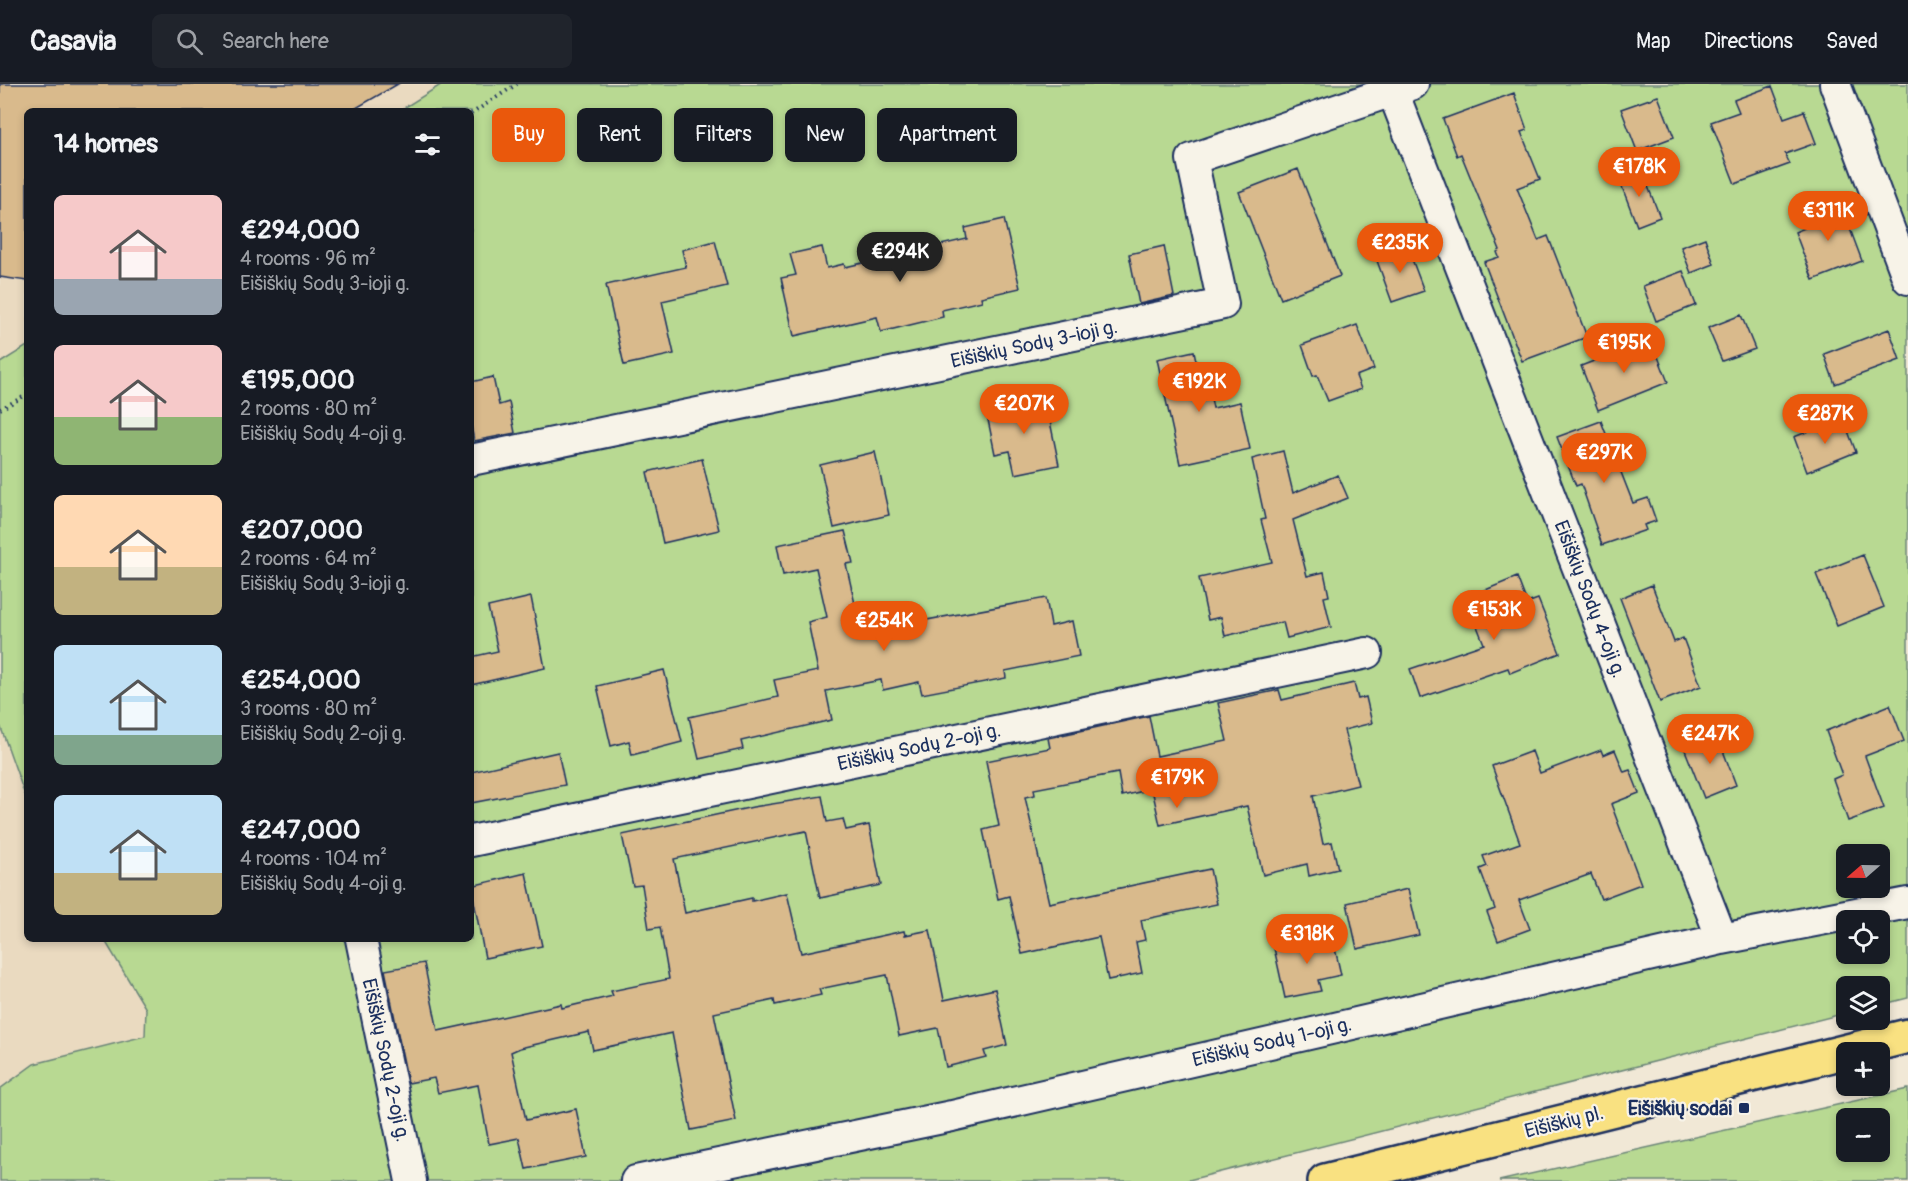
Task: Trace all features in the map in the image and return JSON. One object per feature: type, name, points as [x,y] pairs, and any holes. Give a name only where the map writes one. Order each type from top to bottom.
[{"type":"main road","name":"Eišiškių pl.","points":[[1325,1181],[1908,1036]]},
{"type":"street","points":[[1834,84],[1908,279]]},
{"type":"street","name":"Eišiškių Sodų 3-ioji g.","points":[[474,459],[1223,304],[1192,159],[1403,88]]},
{"type":"street","name":"Eišiškių Sodų 4-oji g.","points":[[1403,88],[1722,939]]},
{"type":"street","name":"Eišiškių Sodų 2-oji g.","points":[[474,840],[1367,653]]},
{"type":"street","name":"Eišiškių Sodų 1-oji g.","points":[[636,1181],[952,1116],[1722,939],[1908,903]]},
{"type":"street","name":"Eišiškių Sodų 2-oji g.","points":[[363,942],[411,1181]]},
{"type":"path","points":[[474,112],[517,84]]},
{"type":"path","points":[[0,409],[24,397]]},
{"type":"shaded area","points":[[0,84],[442,84],[404,108],[24,108],[24,348],[0,363]]},
{"type":"shaded area","points":[[0,725],[24,793],[24,942],[106,942],[146,1009],[145,1037],[34,1064],[0,1089]]},
{"type":"green space","points":[[442,84],[1908,84],[1908,998],[1890,1002],[1890,976],[1836,976],[1836,1016],[1185,1181],[0,1181],[0,1089],[34,1064],[145,1036],[146,1009],[106,942],[474,942],[474,108],[404,108]]},
{"type":"green space","points":[[24,348],[24,793],[0,725],[0,363]]},
{"type":"green space","points":[[1908,1089],[1908,1181],[1499,1181],[1877,1096],[1890,1096],[1890,1093]]},
{"type":"building","points":[[0,84],[398,84],[356,108],[24,108],[24,281],[0,277]]},
{"type":"building","points":[[1772,86],[1784,118],[1804,111],[1816,143],[1785,154],[1790,164],[1735,184],[1711,122],[1739,112],[1734,100]]},
{"type":"building","points":[[1514,93],[1527,130],[1521,132],[1540,179],[1517,188],[1538,240],[1548,236],[1587,337],[1522,361],[1484,262],[1499,257],[1497,252],[1500,250],[1461,154],[1457,156],[1443,119]]},
{"type":"building","points":[[1658,96],[1674,137],[1637,151],[1621,109]]},
{"type":"building","points":[[1298,169],[1340,276],[1281,299],[1239,192]]},
{"type":"building","points":[[1642,171],[1660,217],[1637,226],[1619,179]]},
{"type":"building","points":[[1840,202],[1862,261],[1813,280],[1795,232],[1809,226],[1804,216]]},
{"type":"building","points":[[1004,219],[1020,288],[981,297],[982,301],[942,310],[943,317],[881,332],[877,317],[794,336],[781,278],[796,275],[790,254],[822,247],[827,268],[844,264],[845,267],[967,239],[965,228]]},
{"type":"building","points":[[1705,238],[1714,264],[1691,273],[1681,247]]},
{"type":"building","points":[[715,241],[727,286],[662,301],[674,354],[624,365],[606,285],[686,267],[682,250]]},
{"type":"building","points":[[1164,246],[1174,296],[1139,304],[1129,254]]},
{"type":"building","points":[[1407,246],[1424,291],[1392,302],[1376,258]]},
{"type":"building","points":[[1683,271],[1696,305],[1656,321],[1643,286]]},
{"type":"building","points":[[1741,315],[1755,349],[1722,361],[1708,328]]},
{"type":"building","points":[[1357,325],[1374,369],[1356,376],[1361,389],[1328,401],[1317,375],[1313,376],[1302,345]]},
{"type":"building","points":[[1889,329],[1900,360],[1835,384],[1824,354]]},
{"type":"building","points":[[1651,339],[1668,382],[1598,410],[1581,366]]},
{"type":"building","points":[[1194,351],[1200,380],[1207,379],[1213,408],[1240,402],[1250,449],[1180,464],[1157,359]]},
{"type":"building","points":[[493,377],[499,405],[509,402],[515,433],[474,441],[474,381]]},
{"type":"building","points":[[1045,397],[1059,465],[1015,474],[1010,451],[995,454],[986,410]]},
{"type":"building","points":[[1843,418],[1856,452],[1807,472],[1794,437]]},
{"type":"building","points":[[1601,421],[1633,503],[1648,498],[1656,521],[1644,525],[1646,530],[1602,545],[1581,484],[1576,486],[1557,437]]},
{"type":"building","points":[[1283,451],[1293,493],[1338,475],[1348,498],[1293,520],[1307,576],[1324,572],[1329,596],[1324,597],[1331,627],[1287,638],[1283,622],[1225,636],[1221,617],[1208,620],[1199,578],[1272,562],[1261,520],[1265,519],[1252,459]]},
{"type":"building","points":[[875,452],[889,515],[834,528],[820,465]]},
{"type":"building","points":[[702,459],[719,530],[663,543],[647,472]]},
{"type":"building","points":[[845,531],[853,563],[846,564],[860,626],[920,614],[921,621],[1046,598],[1051,626],[1072,621],[1079,656],[1005,671],[1006,678],[922,694],[919,682],[883,690],[881,680],[826,691],[832,720],[741,741],[743,749],[699,759],[689,717],[778,697],[774,680],[818,671],[808,622],[827,617],[816,568],[783,575],[777,545]]},
{"type":"building","points":[[1863,555],[1884,607],[1837,626],[1816,574]]},
{"type":"building","points":[[1517,577],[1527,603],[1538,599],[1560,653],[1510,673],[1508,668],[1420,698],[1410,669],[1484,644],[1466,598]]},
{"type":"building","points":[[1652,585],[1674,642],[1683,638],[1701,686],[1660,702],[1620,598]]},
{"type":"building","points":[[531,597],[545,668],[474,684],[474,656],[498,651],[488,607]]},
{"type":"building","points":[[664,670],[682,742],[632,755],[629,741],[611,746],[597,686]]},
{"type":"building","points":[[1354,683],[1358,699],[1366,697],[1372,723],[1344,730],[1358,785],[1313,796],[1323,844],[1332,842],[1338,869],[1309,876],[1307,864],[1263,875],[1247,806],[1160,825],[1152,789],[1122,796],[1118,773],[1034,789],[1035,795],[1025,797],[1049,903],[1210,869],[1217,904],[1141,920],[1145,940],[1136,942],[1142,973],[1108,980],[1099,937],[1022,954],[1009,896],[998,899],[983,830],[999,826],[986,761],[1050,748],[1048,738],[1149,716],[1157,756],[1227,741],[1218,703],[1279,690],[1282,700]]},
{"type":"building","points":[[1890,705],[1904,741],[1865,756],[1884,808],[1848,821],[1833,779],[1842,775],[1826,731]]},
{"type":"building","points":[[1716,732],[1736,785],[1704,798],[1683,745]]},
{"type":"building","points":[[1601,750],[1603,755],[1615,750],[1624,772],[1630,770],[1639,793],[1611,804],[1641,884],[1601,899],[1591,874],[1519,900],[1530,929],[1498,941],[1487,912],[1495,909],[1480,869],[1487,866],[1483,856],[1520,843],[1492,766],[1532,751],[1540,773]]},
{"type":"building","points":[[558,752],[565,785],[474,802],[474,771]]},
{"type":"building","points":[[822,796],[827,822],[843,819],[846,830],[869,825],[881,885],[820,898],[806,831],[674,859],[685,913],[752,898],[752,901],[787,893],[801,953],[904,931],[905,935],[930,930],[944,1000],[995,989],[1007,1045],[984,1051],[986,1057],[946,1067],[938,1028],[899,1036],[887,975],[819,989],[821,995],[775,1005],[774,1000],[714,1013],[736,1121],[691,1130],[672,1033],[593,1050],[589,1032],[520,1048],[511,1052],[526,1120],[576,1109],[586,1157],[526,1169],[519,1138],[489,1144],[478,1085],[438,1093],[434,1078],[408,1083],[385,970],[424,963],[438,1031],[561,1004],[562,1008],[613,996],[611,991],[669,979],[660,927],[649,929],[642,885],[633,886],[622,835],[753,807]]},
{"type":"building","points":[[526,873],[542,946],[485,958],[474,901],[474,885]]},
{"type":"building","points":[[1408,889],[1419,935],[1357,949],[1347,903]]},
{"type":"building","points":[[1332,935],[1341,975],[1318,980],[1321,991],[1285,998],[1274,948]]},
{"type":"place","name":"Eišiškių sodai","points":[[1744,1108]]}]
